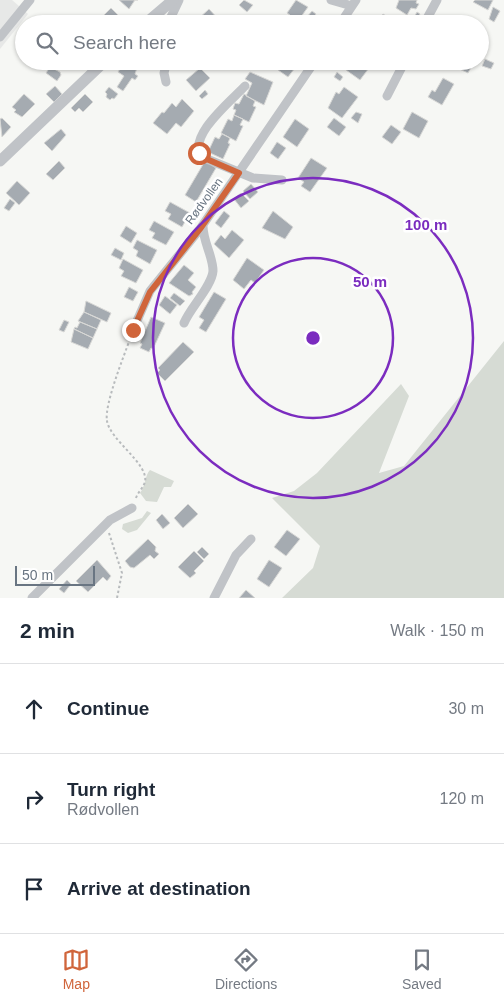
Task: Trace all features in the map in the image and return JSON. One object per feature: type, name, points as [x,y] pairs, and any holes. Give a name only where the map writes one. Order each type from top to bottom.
[{"type":"street","points":[[156,15],[173,0]]},
{"type":"street","points":[[172,15],[179,0]]},
{"type":"street","points":[[331,0],[354,3],[346,15]]},
{"type":"street","points":[[428,15],[436,0]]},
{"type":"street","points":[[16,15],[27,1]]},
{"type":"street","points":[[0,37],[15,17]]},
{"type":"street","points":[[0,161],[96,70]]},
{"type":"street","points":[[165,70],[166,82]]},
{"type":"street","name":"Rødvollen","points":[[133,330],[150,292],[203,226],[309,70]]},
{"type":"street","points":[[387,96],[400,70]]},
{"type":"street","points":[[245,86],[203,131],[197,148],[202,157],[239,173],[253,178],[282,180]]},
{"type":"street","points":[[184,323],[212,274],[211,263],[204,242],[203,226]]},
{"type":"street","points":[[32,598],[106,524],[132,508]]},
{"type":"street","points":[[214,598],[236,555],[251,539]]},
{"type":"path","points":[[132,508],[145,481],[145,476],[141,467],[111,431],[107,417],[112,393],[133,330]]},
{"type":"path","points":[[106,524],[122,573],[117,598]]},
{"type":"shaded area","points":[[0,0],[12,0],[28,14],[15,15],[15,30],[0,49]]},
{"type":"shaded area","points":[[504,341],[504,598],[282,598],[313,568],[320,546],[272,498],[294,491],[317,473],[401,384],[409,396],[379,473],[404,466]]},
{"type":"shaded area","points":[[150,470],[174,481],[171,487],[164,487],[157,502],[146,501],[140,493]]},
{"type":"shaded area","points":[[147,511],[151,513],[137,530],[128,533],[122,529],[123,524],[142,518]]},
{"type":"building","points":[[119,0],[135,0],[129,9]]},
{"type":"building","points":[[244,0],[253,5],[247,12],[239,5]]},
{"type":"building","points":[[296,0],[308,7],[302,15],[290,15],[287,13]]},
{"type":"building","points":[[399,0],[417,0],[416,3],[419,4],[416,9],[411,8],[407,15],[396,8]]},
{"type":"building","points":[[475,0],[493,0],[488,10],[473,2]]},
{"type":"building","points":[[493,7],[500,11],[494,22],[489,19]]},
{"type":"building","points":[[111,8],[118,15],[104,15]]},
{"type":"building","points":[[209,9],[214,15],[203,15]]},
{"type":"building","points":[[312,11],[316,14],[315,15],[309,15]]},
{"type":"building","points":[[489,61],[494,63],[491,69],[489,68]]},
{"type":"building","points":[[48,70],[56,70],[61,75],[57,81],[46,73]]},
{"type":"building","points":[[119,70],[136,70],[135,74],[138,76],[135,80],[132,78],[123,91],[117,87],[124,76],[118,72]]},
{"type":"building","points":[[198,70],[202,70],[210,78],[196,91],[186,80]]},
{"type":"building","points":[[278,70],[293,70],[288,77]]},
{"type":"building","points":[[346,70],[368,70],[360,80]]},
{"type":"building","points":[[250,72],[273,82],[264,105],[246,96],[252,83],[245,79]]},
{"type":"building","points":[[337,72],[343,77],[340,81],[334,77]]},
{"type":"building","points":[[443,78],[454,84],[442,105],[428,97],[432,90],[435,92]]},
{"type":"building","points":[[55,86],[62,94],[54,102],[46,94]]},
{"type":"building","points":[[109,87],[118,94],[114,99],[110,100],[106,97],[107,94],[105,92]]},
{"type":"building","points":[[344,87],[358,97],[342,118],[328,108],[336,92],[339,94]]},
{"type":"building","points":[[205,90],[208,94],[202,99],[199,96]]},
{"type":"building","points":[[24,94],[35,104],[22,117],[14,112],[16,110],[12,107]]},
{"type":"building","points":[[85,94],[93,102],[83,112],[79,108],[75,112],[71,108]]},
{"type":"building","points":[[244,94],[255,101],[253,106],[256,107],[249,122],[234,115],[236,110],[233,109],[235,103],[239,104]]},
{"type":"building","points":[[182,99],[194,111],[181,127],[176,123],[167,134],[153,123],[172,103],[176,107]]},
{"type":"building","points":[[356,112],[362,114],[358,123],[351,118]]},
{"type":"building","points":[[412,112],[428,121],[419,138],[403,129]]},
{"type":"building","points":[[234,115],[243,119],[240,125],[243,126],[236,141],[221,133],[228,119],[232,121]]},
{"type":"building","points":[[2,118],[11,127],[2,137],[0,119]]},
{"type":"building","points":[[334,118],[346,127],[339,136],[327,127]]},
{"type":"building","points":[[295,119],[309,129],[297,147],[283,137]]},
{"type":"building","points":[[391,125],[401,132],[392,144],[382,137]]},
{"type":"building","points":[[61,129],[66,135],[52,151],[44,143]]},
{"type":"building","points":[[222,134],[230,138],[228,143],[230,144],[223,159],[208,152],[215,137],[219,139]]},
{"type":"building","points":[[277,142],[286,148],[278,159],[270,153]]},
{"type":"building","points":[[311,158],[327,168],[310,192],[301,186],[304,182],[298,178]]},
{"type":"building","points":[[59,161],[65,168],[53,180],[46,174]]},
{"type":"building","points":[[205,161],[216,168],[196,202],[185,195]]},
{"type":"building","points":[[17,181],[30,193],[19,205],[6,193]]},
{"type":"building","points":[[251,184],[258,192],[250,199],[243,191]]},
{"type":"building","points":[[241,193],[249,201],[241,208],[234,199]]},
{"type":"building","points":[[10,199],[15,203],[9,211],[4,208]]},
{"type":"building","points":[[170,202],[190,213],[182,227],[168,219],[171,214],[165,211]]},
{"type":"building","points":[[224,211],[230,216],[221,228],[215,223]]},
{"type":"building","points":[[273,211],[293,227],[285,239],[262,228]]},
{"type":"building","points":[[154,221],[174,232],[166,245],[152,238],[155,233],[149,230]]},
{"type":"building","points":[[126,226],[137,233],[131,243],[120,236]]},
{"type":"building","points":[[232,230],[244,240],[229,258],[214,244],[221,235],[225,239]]},
{"type":"building","points":[[137,240],[157,250],[150,264],[136,256],[138,251],[133,248]]},
{"type":"building","points":[[115,248],[124,253],[121,260],[111,255]]},
{"type":"building","points":[[247,258],[264,270],[255,283],[251,280],[244,289],[233,280]]},
{"type":"building","points":[[123,259],[143,270],[136,283],[121,276],[124,271],[119,268]]},
{"type":"building","points":[[184,265],[194,273],[188,280],[196,287],[192,292],[193,294],[189,296],[169,283]]},
{"type":"building","points":[[129,287],[138,292],[133,301],[124,297]]},
{"type":"building","points":[[214,292],[226,299],[206,332],[199,328],[204,320],[199,317]]},
{"type":"building","points":[[174,293],[185,301],[180,306],[170,298]]},
{"type":"building","points":[[165,296],[177,305],[170,314],[159,305]]},
{"type":"building","points":[[86,301],[111,313],[107,322],[84,312]]},
{"type":"building","points":[[84,312],[101,320],[97,329],[78,321]]},
{"type":"building","points":[[151,317],[165,323],[153,349],[151,348],[149,352],[140,348],[142,344],[140,343]]},
{"type":"building","points":[[64,320],[69,322],[64,332],[59,330]]},
{"type":"building","points":[[80,322],[97,329],[93,338],[74,329],[75,327],[77,328]]},
{"type":"building","points":[[74,329],[93,338],[88,349],[71,342]]},
{"type":"building","points":[[183,342],[194,352],[165,381],[157,373],[160,370],[158,368]]},
{"type":"building","points":[[188,504],[198,514],[183,528],[174,518]]},
{"type":"building","points":[[162,514],[170,523],[163,529],[156,520]]},
{"type":"building","points":[[287,530],[300,539],[286,556],[274,547]]},
{"type":"building","points":[[148,539],[156,547],[155,551],[159,554],[154,559],[150,555],[134,568],[130,567],[125,561]]},
{"type":"building","points":[[202,547],[209,554],[204,559],[197,552]]},
{"type":"building","points":[[194,551],[204,561],[190,578],[178,567]]},
{"type":"building","points":[[97,560],[111,576],[107,581],[103,577],[88,592],[76,581]]},
{"type":"building","points":[[269,560],[282,568],[269,587],[257,579]]},
{"type":"building","points":[[67,580],[71,584],[64,593],[59,589]]},
{"type":"building","points":[[246,590],[255,598],[239,598]]},
{"type":"route","points":[[133,330],[150,292],[173,260],[200,229],[239,173],[202,157],[199,153]]}]
